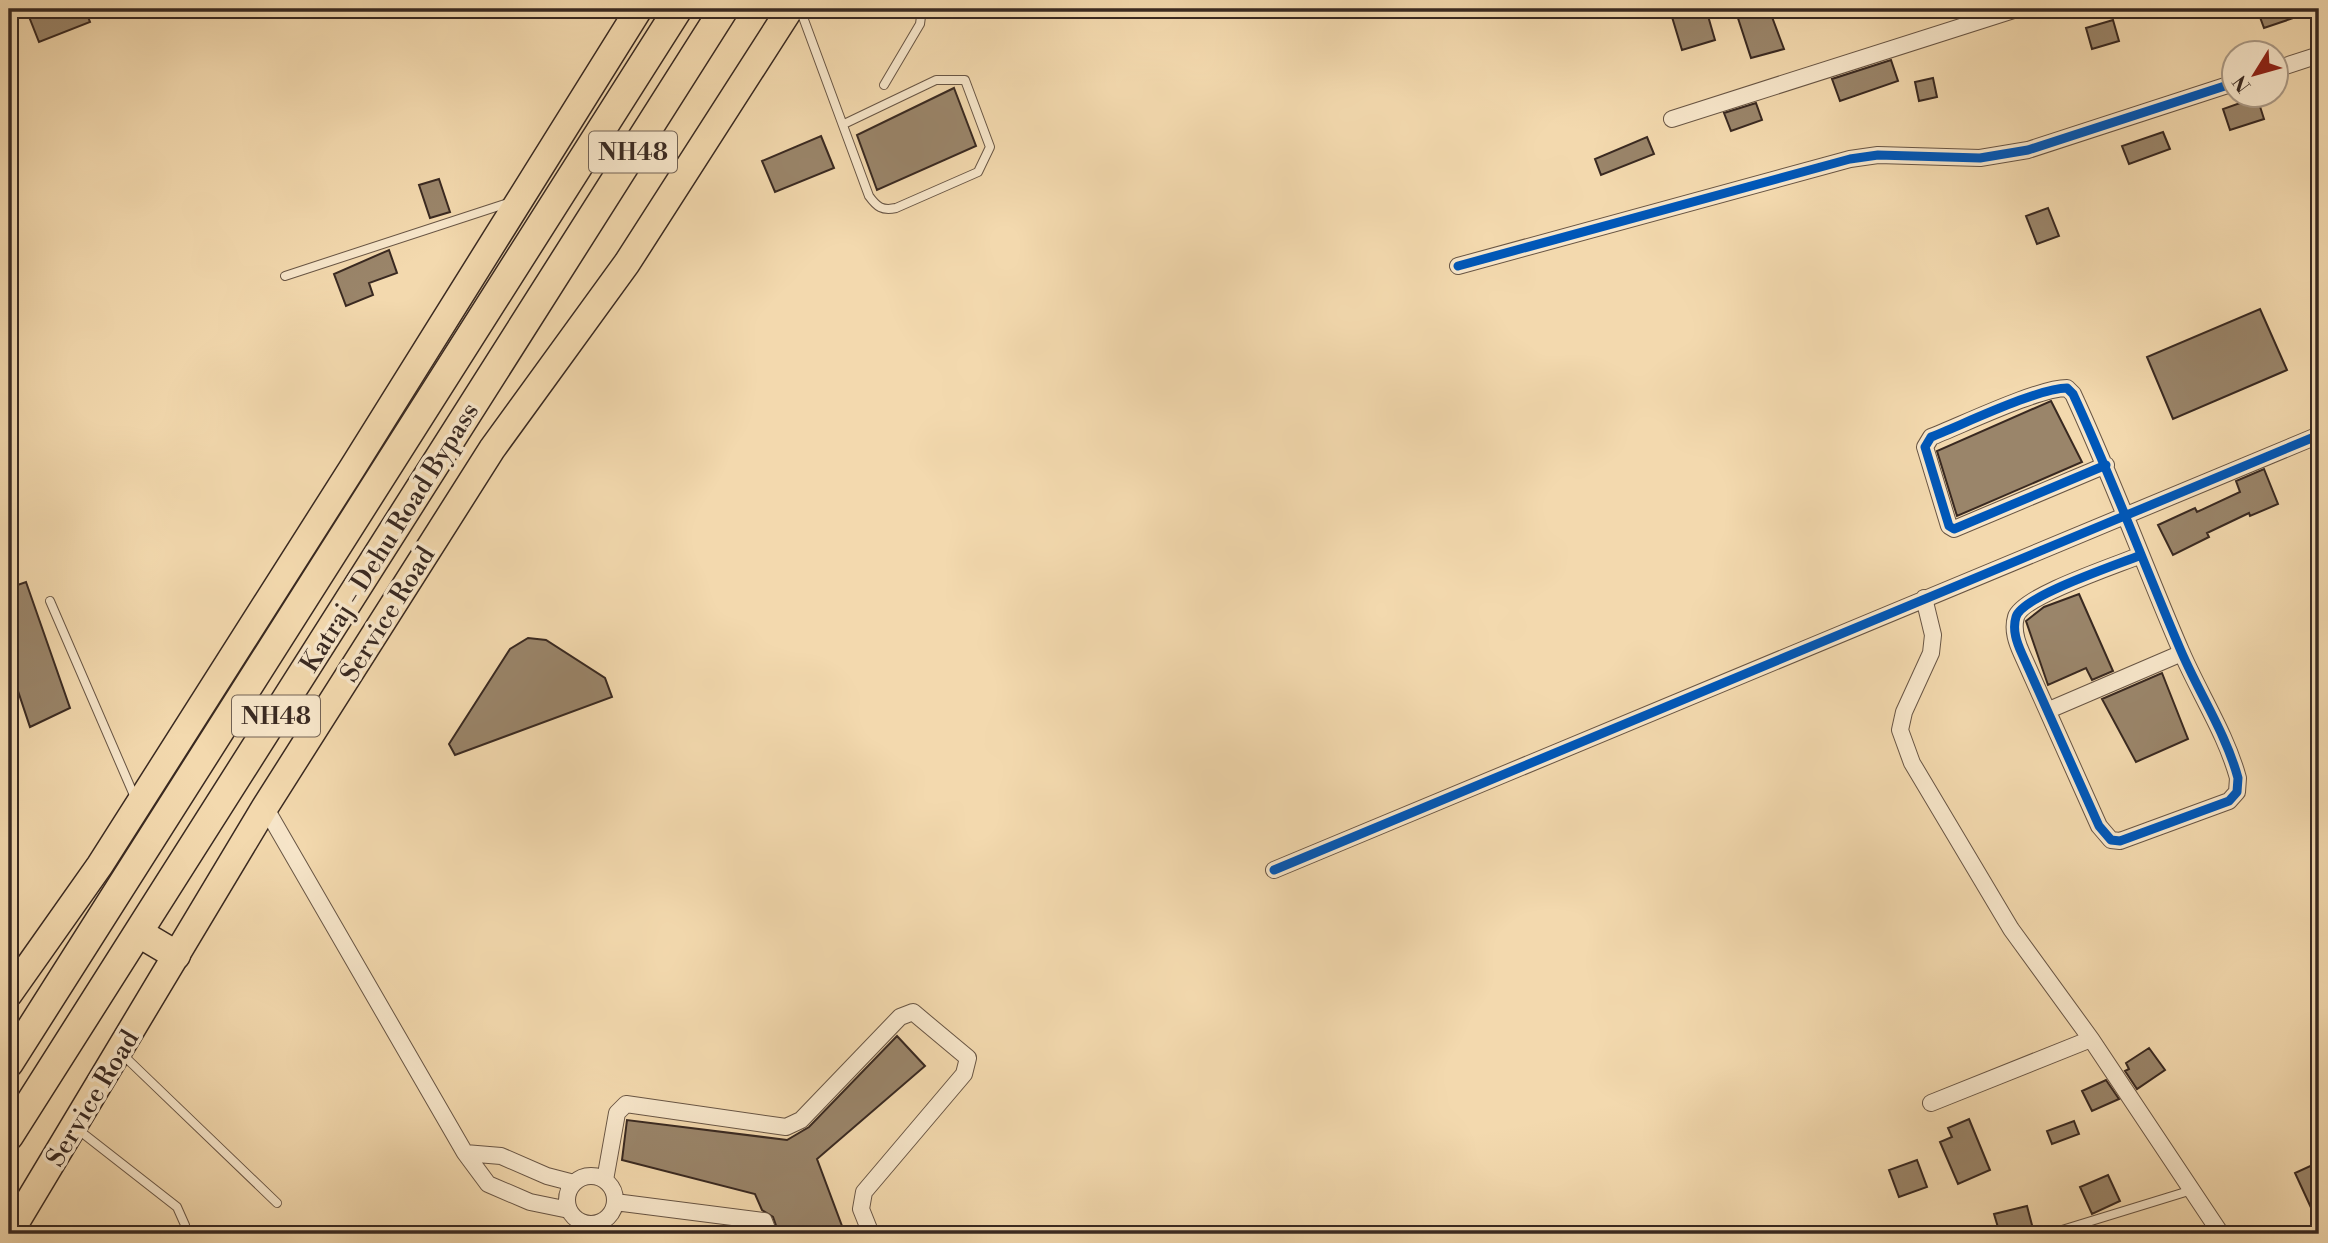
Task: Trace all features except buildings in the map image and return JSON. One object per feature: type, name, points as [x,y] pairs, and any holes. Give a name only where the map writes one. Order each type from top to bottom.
[{"type":"highway","name":"Katraj - Dehu Road Bypass","points":[[9,1063],[678,9]]},
{"type":"highway","name":"Katraj - Dehu Road Bypass","points":[[9,1136],[724,9]]},
{"type":"highway","points":[[139,933],[176,955]]},
{"type":"main road","points":[[9,993],[100,865],[639,9]]},
{"type":"main road","name":"Service Road","points":[[13,1232],[265,807],[492,449],[628,264],[790,9]]},
{"type":"street","points":[[1672,119],[2017,9]]},
{"type":"street","points":[[2290,64],[2319,55]]},
{"type":"street","points":[[1458,266],[1850,159],[1878,155],[1980,158],[2028,150],[2220,88]]},
{"type":"street","points":[[2106,465],[1954,529],[1949,526],[1925,447],[1931,437],[2034,397],[2067,388],[2073,394],[2106,465],[2108,479],[2124,515],[2141,555],[2182,653],[2235,766],[2237,792],[2229,801],[2120,841],[2110,841],[2099,826],[2015,635],[2015,618],[2021,608],[2031,600],[2141,555]]},
{"type":"street","points":[[1274,870],[2319,435]]},
{"type":"street","points":[[1924,598],[1933,635],[1931,653],[1904,712],[1900,730],[1912,763],[2011,929],[2091,1039],[2221,1234]]},
{"type":"street","points":[[2049,710],[2182,653]]},
{"type":"street","points":[[265,807],[465,1153],[488,1184],[530,1202],[569,1210],[586,1224],[603,1228],[613,1210],[614,1194],[605,1180],[617,1113],[626,1104],[786,1127],[801,1120],[900,1017],[913,1012],[968,1058],[964,1074],[864,1192],[861,1209],[871,1234]]},
{"type":"street","points":[[1931,1103],[2091,1039]]},
{"type":"street","points":[[465,1153],[501,1156],[547,1176],[574,1183]]},
{"type":"street","points":[[569,1210],[567,1196],[574,1183],[589,1176],[605,1180]]},
{"type":"street","points":[[615,1202],[764,1221],[769,1234]]},
{"type":"lane","points":[[800,9],[869,196],[876,206],[886,210],[978,172],[990,147],[965,80],[936,80],[844,124]]},
{"type":"lane","points":[[884,85],[920,24],[922,9]]},
{"type":"lane","points":[[285,276],[520,199]]},
{"type":"lane","points":[[50,600],[138,803]]},
{"type":"lane","points":[[120,1052],[277,1203]]},
{"type":"lane","points":[[74,1126],[177,1207],[184,1225],[184,1234]]},
{"type":"lane","points":[[2049,1234],[2192,1190]]},
{"type":"cycle path","points":[[1458,266],[1850,159],[1878,155],[1980,158],[2028,150],[2220,88]]},
{"type":"cycle path","points":[[2106,465],[1954,529],[1949,526],[1925,447],[1931,437],[2019,400],[2067,388],[2073,394],[2101,458],[2115,490],[2167,619],[2227,746],[2238,778],[2237,792],[2229,801],[2120,841],[2111,840],[2099,826],[2020,650],[2015,627],[2016,617],[2035,600],[2072,582],[2141,555]]},
{"type":"cycle path","points":[[1274,870],[2319,435]]}]
